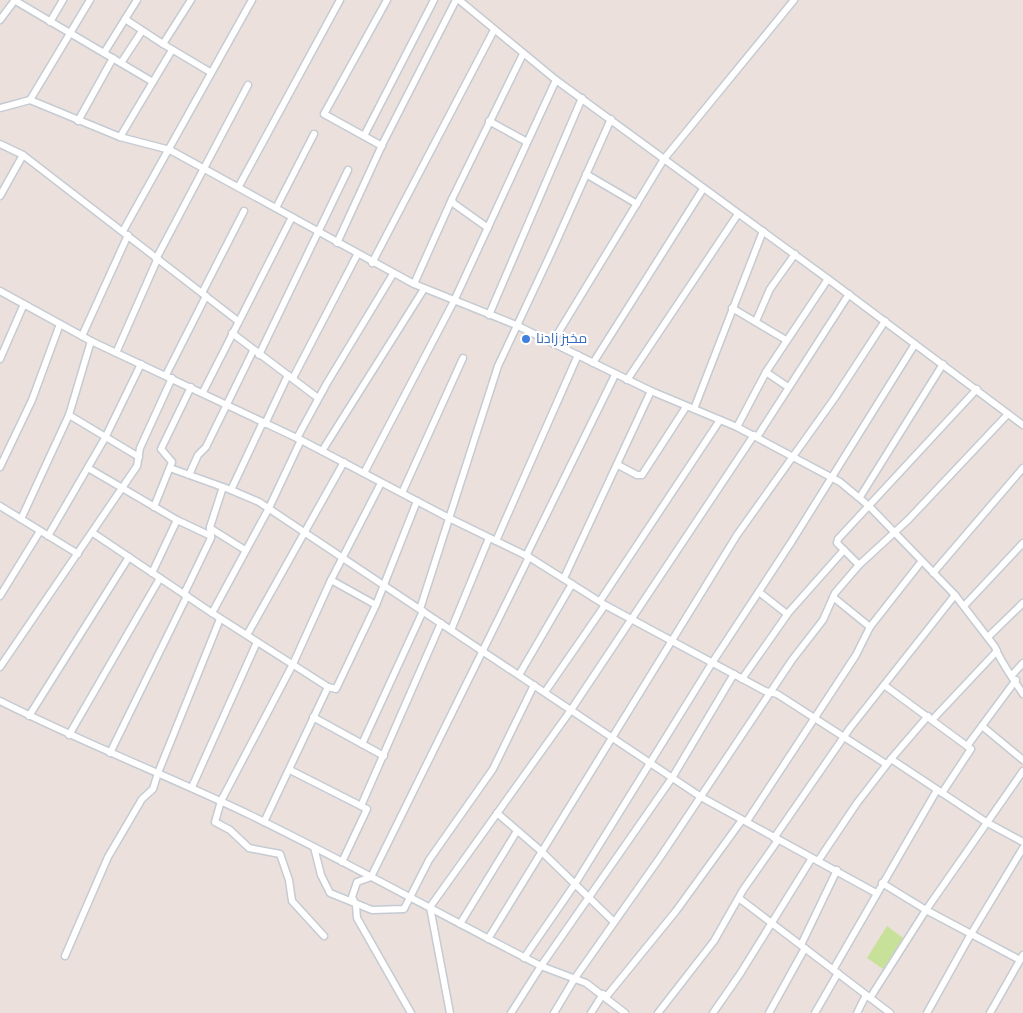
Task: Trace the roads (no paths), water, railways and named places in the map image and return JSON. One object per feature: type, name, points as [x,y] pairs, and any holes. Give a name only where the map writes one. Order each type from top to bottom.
[{"type":"street","points":[[1,16],[14,0],[153,82]]},
{"type":"street","points":[[50,22],[63,0]]},
{"type":"street","points":[[30,100],[90,0]]},
{"type":"street","points":[[104,52],[137,0]]},
{"type":"street","points":[[163,44],[191,0]]},
{"type":"street","points":[[82,336],[126,233],[210,72],[252,0]]},
{"type":"street","points":[[239,186],[340,0]]},
{"type":"street","points":[[382,146],[324,114],[387,0]]},
{"type":"street","points":[[364,136],[434,0]]},
{"type":"street","points":[[337,243],[382,146],[457,0],[556,80],[703,189],[828,278],[1023,425]]},
{"type":"street","points":[[552,343],[664,159],[794,0]]},
{"type":"street","points":[[126,19],[172,50],[210,72]]},
{"type":"street","points":[[372,263],[494,30]]},
{"type":"street","points":[[122,63],[142,31]]},
{"type":"street","points":[[120,137],[172,50]]},
{"type":"street","points":[[414,284],[452,199],[523,54]]},
{"type":"street","points":[[78,121],[113,58]]},
{"type":"street","points":[[364,474],[454,301],[556,80]]},
{"type":"street","points":[[116,353],[157,260],[248,85]]},
{"type":"street","points":[[489,314],[582,98]]},
{"type":"street","points":[[0,108],[30,100],[120,137],[170,150],[239,186],[393,274],[424,289],[516,325],[651,392],[737,427],[846,486],[870,506],[921,562],[955,595],[988,637],[1023,694]]},
{"type":"street","points":[[362,744],[422,610],[449,518],[498,366],[611,119]]},
{"type":"street","points":[[489,121],[527,142]]},
{"type":"street","points":[[276,208],[314,134]]},
{"type":"street","points":[[1,147],[23,155],[238,321]]},
{"type":"street","points":[[0,196],[23,155]]},
{"type":"street","points":[[190,474],[198,455],[206,447],[320,233],[348,170]]},
{"type":"street","points":[[586,174],[637,204]]},
{"type":"street","points":[[592,362],[703,189]]},
{"type":"street","points":[[452,199],[453,203],[488,228]]},
{"type":"street","points":[[0,667],[123,489],[138,463],[140,448],[169,377],[204,295],[244,211]]},
{"type":"street","points":[[626,380],[738,214]]},
{"type":"street","points":[[203,392],[292,217]]},
{"type":"street","points":[[694,409],[763,231]]},
{"type":"street","points":[[231,490],[264,423],[357,254]]},
{"type":"street","points":[[756,320],[770,289],[794,254]]},
{"type":"street","points":[[212,613],[244,550],[269,508],[318,398],[393,274]]},
{"type":"street","points":[[737,427],[766,372],[828,278]]},
{"type":"street","points":[[322,451],[424,289]]},
{"type":"street","points":[[0,291],[91,342],[228,404],[527,556],[602,603],[634,618],[742,679],[771,692],[986,822],[1023,842]]},
{"type":"street","points":[[450,1013],[430,907],[572,710],[849,294]]},
{"type":"street","points":[[0,359],[24,304]]},
{"type":"street","points":[[732,308],[756,320],[786,340]]},
{"type":"street","points":[[488,939],[736,536],[792,458],[885,321]]},
{"type":"street","points":[[0,468],[32,400],[60,324]]},
{"type":"street","points":[[232,333],[318,398]]},
{"type":"street","points":[[21,519],[69,415],[91,342]]},
{"type":"street","points":[[524,958],[575,884],[652,763],[712,662],[759,592],[915,344]]},
{"type":"street","points":[[451,630],[578,355]]},
{"type":"street","points":[[402,493],[463,358]]},
{"type":"street","points":[[48,536],[88,468],[140,364]]},
{"type":"street","points":[[860,497],[943,364]]},
{"type":"street","points":[[766,372],[788,387]]},
{"type":"street","points":[[411,1013],[356,918],[356,905],[352,897],[357,882],[372,877],[615,375]]},
{"type":"street","points":[[154,507],[172,462],[161,448],[191,387]]},
{"type":"street","points":[[859,565],[837,541],[977,390]]},
{"type":"street","points":[[564,578],[651,392]]},
{"type":"street","points":[[618,465],[637,475],[642,475],[686,407]]},
{"type":"street","points":[[554,1013],[575,978],[701,797],[809,636],[823,620],[833,597],[859,565],[894,533],[1008,414]]},
{"type":"street","points":[[69,415],[104,438],[139,457]]},
{"type":"street","points":[[545,692],[720,420]]},
{"type":"street","points":[[248,635],[344,462]]},
{"type":"street","points":[[88,468],[177,520],[211,536]]},
{"type":"street","points":[[170,468],[231,490],[269,508],[701,797],[876,893]]},
{"type":"street","points":[[933,573],[1023,468]]},
{"type":"street","points":[[324,936],[292,901],[289,880],[280,854],[249,848],[230,830],[215,822],[221,801],[293,664],[331,580],[381,483]]},
{"type":"street","points":[[110,753],[211,536],[210,528],[223,487]]},
{"type":"street","points":[[93,533],[212,613],[328,687],[338,688],[376,605],[416,501]]},
{"type":"street","points":[[0,517],[2,508],[78,554]]},
{"type":"street","points":[[152,573],[177,520]]},
{"type":"street","points":[[210,528],[244,550]]},
{"type":"street","points":[[0,596],[40,531]]},
{"type":"street","points":[[964,606],[1023,543]]},
{"type":"street","points":[[742,679],[787,614],[844,550]]},
{"type":"street","points":[[29,716],[129,557]]},
{"type":"street","points":[[591,1013],[676,911],[744,821],[856,655],[870,627],[921,562]]},
{"type":"street","points":[[69,735],[160,578]]},
{"type":"street","points":[[331,580],[376,605]]},
{"type":"street","points":[[519,675],[572,584]]},
{"type":"street","points":[[759,592],[787,614]]},
{"type":"street","points":[[658,1013],[699,962],[776,839],[844,737],[955,595]]},
{"type":"street","points":[[833,597],[870,627]]},
{"type":"street","points":[[988,637],[1023,604]]},
{"type":"street","points":[[65,956],[108,857],[142,799],[154,789],[158,772],[220,618]]},
{"type":"street","points":[[361,806],[441,623]]},
{"type":"street","points":[[192,787],[257,642]]},
{"type":"street","points":[[713,1013],[740,974],[771,921],[888,762],[997,651]]},
{"type":"street","points":[[968,746],[1023,663]]},
{"type":"street","points":[[512,1013],[541,966],[672,778],[734,674]]},
{"type":"street","points":[[314,847],[321,875],[330,893],[372,910],[404,909],[429,860],[493,769],[534,685]]},
{"type":"street","points":[[815,1013],[876,893],[939,792],[971,750],[884,685]]},
{"type":"street","points":[[264,822],[328,687]]},
{"type":"street","points":[[0,701],[69,735],[192,787],[264,822],[409,896],[524,958],[575,978],[604,996],[625,1013]]},
{"type":"street","points":[[313,717],[384,756]]},
{"type":"street","points":[[982,726],[1023,760]]},
{"type":"street","points":[[290,770],[367,809],[342,862]]},
{"type":"street","points":[[857,1013],[986,822],[1023,771]]},
{"type":"street","points":[[497,813],[541,851],[614,922]]},
{"type":"street","points":[[460,924],[517,831]]},
{"type":"street","points":[[927,1013],[971,934],[1023,848]]},
{"type":"street","points":[[769,1013],[803,947],[837,870]]},
{"type":"street","points":[[882,883],[926,910],[971,934],[1022,957],[990,1013]]},
{"type":"street","points":[[740,899],[890,1013]]},
{"type":"place","name":"مخبز زادنا","points":[[526,339]]}]
